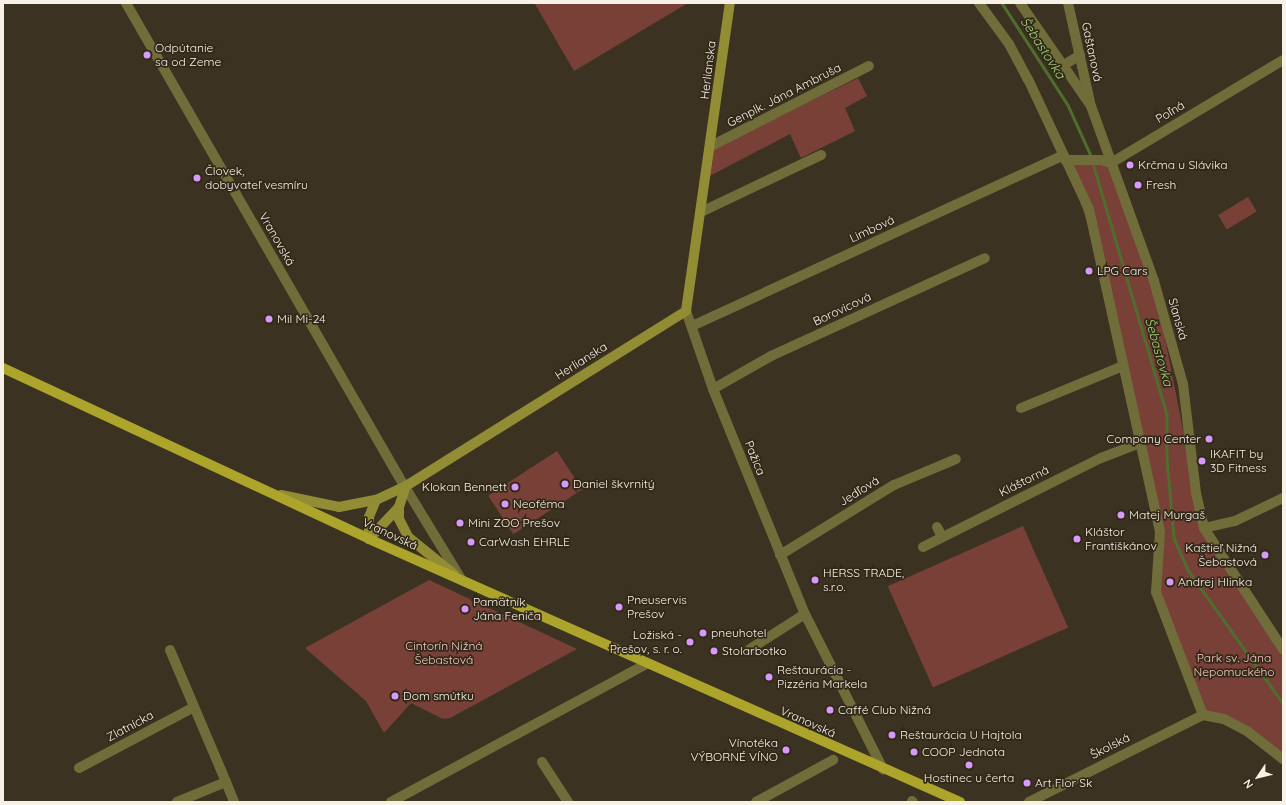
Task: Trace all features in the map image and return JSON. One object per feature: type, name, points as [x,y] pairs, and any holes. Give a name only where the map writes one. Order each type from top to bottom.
[{"type":"main road","name":"Vranovská","points":[[3,368],[369,539],[646,664],[958,801]]},
{"type":"street","name":"Vranovská","points":[[126,3],[419,510],[462,581]]},
{"type":"street","name":"Herlianska","points":[[274,494],[332,507],[346,507],[376,500],[406,486],[686,311],[711,146],[730,3]]},
{"type":"street","points":[[979,3],[1009,44],[1028,79],[1089,209],[1160,532],[1156,592],[1203,714],[1224,719],[1247,730],[1283,759]]},
{"type":"street","name":"Slanská","points":[[1020,3],[1091,106],[1106,161],[1154,281],[1183,384],[1196,493],[1204,528],[1283,649]]},
{"type":"street","name":"Gaštanová","points":[[1068,3],[1091,106]]},
{"type":"street","points":[[1062,66],[1080,55]]},
{"type":"street","name":"Poľná","points":[[1064,158],[1076,161],[1106,161],[1283,60]]},
{"type":"street","name":"Genplk. Jána Ambruša","points":[[711,146],[869,66]]},
{"type":"street","points":[[701,212],[821,155]]},
{"type":"street","name":"Limbová","points":[[692,326],[1064,158]]},
{"type":"street","name":"Borovicová","points":[[713,389],[771,356],[985,258]]},
{"type":"street","name":"Pažica","points":[[686,311],[713,389],[805,614],[883,769]]},
{"type":"street","points":[[1021,408],[1123,366]]},
{"type":"street","name":"Kláštorná","points":[[923,547],[1100,458],[1140,443]]},
{"type":"street","name":"Jedľová","points":[[779,552],[894,485],[956,459]]},
{"type":"street","name":"Jedľová","points":[[779,552],[892,479]]},
{"type":"street","points":[[406,486],[400,507],[400,523],[414,544],[462,581]]},
{"type":"street","points":[[1204,528],[1235,521],[1283,498]]},
{"type":"street","points":[[369,539],[369,517],[376,500]]},
{"type":"street","points":[[369,539],[400,507]]},
{"type":"street","points":[[937,527],[942,537]]},
{"type":"street","points":[[750,649],[805,614]]},
{"type":"street","points":[[170,650],[234,802]]},
{"type":"street","points":[[391,802],[646,664]]},
{"type":"street","name":"Zlatnícka","points":[[79,768],[194,707]]},
{"type":"street","name":"Školská","points":[[1029,802],[1203,714]]},
{"type":"street","points":[[756,802],[833,760]]},
{"type":"street","points":[[542,762],[568,802]]},
{"type":"street","points":[[177,802],[226,782]]},
{"type":"green space","points":[[688,3],[574,71],[535,4]]},
{"type":"green space","points":[[858,78],[867,96],[845,108],[855,131],[801,158],[790,134],[702,180],[705,153]]},
{"type":"green space","name":"Park sv. Jána Nepomuckého","points":[[1108,161],[1160,313],[1202,526],[1283,651],[1283,760],[1251,734],[1200,714],[1161,610],[1160,532],[1097,250],[1066,162]]},
{"type":"green space","points":[[1248,197],[1257,212],[1227,230],[1218,215]]},
{"type":"green space","points":[[557,451],[582,490],[513,534],[488,496]]},
{"type":"green space","points":[[1023,526],[1068,627],[933,688],[888,586]]},
{"type":"green space","name":"Cintorín Nižná Šebastová","points":[[429,580],[577,649],[450,718],[443,719],[411,703],[384,733],[366,701],[305,648]]},
{"type":"waterway","name":"Šebastovka","points":[[1002,3],[1068,105],[1092,158]]},
{"type":"waterway","name":"Šebastovka","points":[[1093,163],[1167,414],[1167,458],[1174,538],[1188,570],[1283,703]]},
{"type":"place","name":"Odpútanie sa od Zeme","points":[[147,55]]},
{"type":"place","name":"Krčma u Slávika","points":[[1130,165]]},
{"type":"place","name":"Človek, dobyvateľ vesmíru","points":[[197,178]]},
{"type":"place","name":"Fresh","points":[[1138,185]]},
{"type":"place","name":"LPG Cars","points":[[1089,271]]},
{"type":"place","name":"Mil Mi-24","points":[[269,319]]},
{"type":"place","name":"Company Center","points":[[1209,439]]},
{"type":"place","name":"IKAFIT by 3D Fitness","points":[[1202,461]]},
{"type":"place","name":"Daniel škvrnitý","points":[[565,484]]},
{"type":"place","name":"Klokan Bennett","points":[[515,487]]},
{"type":"place","name":"Neoféma","points":[[505,504]]},
{"type":"place","name":"Matej Murgaš","points":[[1121,515]]},
{"type":"place","name":"Mini ZOO Prešov","points":[[460,523]]},
{"type":"place","name":"Kláštor Františkánov","points":[[1077,539]]},
{"type":"place","name":"CarWash EHRLE","points":[[471,542]]},
{"type":"place","name":"Kaštieľ Nižná Šebastová","points":[[1265,555]]},
{"type":"place","name":"HERSS TRADE, s.r.o.","points":[[815,580]]},
{"type":"place","name":"Andrej Hlinka","points":[[1170,582]]},
{"type":"place","name":"Pneuservis Prešov","points":[[619,607]]},
{"type":"place","name":"Pamätník Jána Feniča","points":[[465,609]]},
{"type":"place","name":"pneuhotel","points":[[703,633]]},
{"type":"place","name":"Ložiská - Prešov, s. r. o.","points":[[690,642]]},
{"type":"place","name":"Stolarbotko","points":[[714,651]]},
{"type":"place","name":"Reštaurácia - Pizzéria Markela","points":[[769,677]]},
{"type":"place","name":"Dom smútku","points":[[395,696]]},
{"type":"place","name":"Caffé Club Nižná","points":[[830,710]]},
{"type":"place","name":"Reštaurácia U Hajtola","points":[[892,735]]},
{"type":"place","name":"Vínotéka VÝBORNÉ VÍNO","points":[[786,750]]},
{"type":"place","name":"COOP Jednota","points":[[914,752]]},
{"type":"place","name":"Hostinec u čerta","points":[[969,765]]},
{"type":"place","name":"Art Flor Sk","points":[[1027,783]]}]
